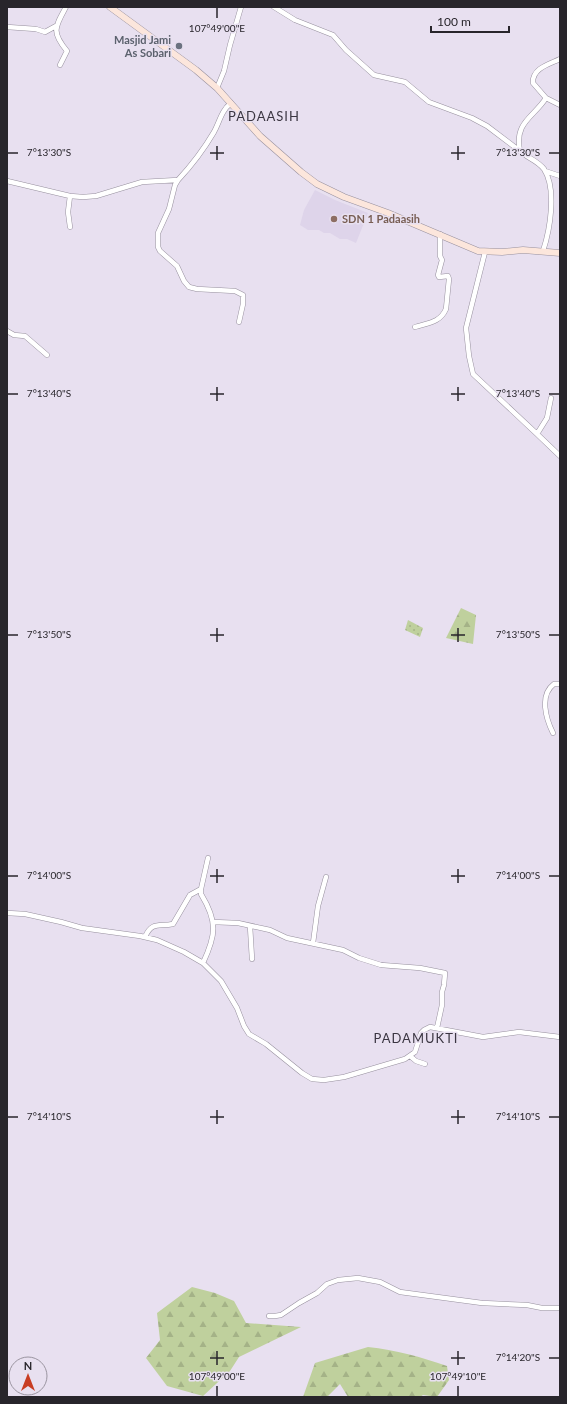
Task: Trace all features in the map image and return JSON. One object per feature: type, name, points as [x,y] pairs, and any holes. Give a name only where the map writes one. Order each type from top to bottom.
[{"type":"street","points":[[60,65],[67,51],[59,42],[56,26],[66,7]]},
{"type":"street","points":[[110,7],[196,70],[217,88],[260,136],[284,158],[317,184],[344,197],[388,213],[463,245],[485,252],[523,250],[560,253]]},
{"type":"street","points":[[217,88],[224,72],[241,7]]},
{"type":"street","points":[[274,7],[295,20],[333,35],[346,50],[374,75],[405,82],[429,102],[472,118],[487,126],[533,159],[545,171],[560,176]]},
{"type":"street","points":[[7,27],[36,29],[45,32],[56,26]]},
{"type":"street","points":[[560,59],[544,66],[533,78],[533,83],[546,98],[560,105]]},
{"type":"street","points":[[520,151],[518,142],[521,129],[525,122],[546,98]]},
{"type":"street","points":[[231,103],[222,112],[217,127],[197,158],[175,185],[170,209],[158,233],[158,247],[160,251],[177,266],[189,287],[197,289],[234,291],[243,295],[244,304],[239,322]]},
{"type":"street","points":[[543,251],[551,207],[548,180],[545,171]]},
{"type":"street","points":[[7,181],[70,196],[96,196],[142,182],[178,180]]},
{"type":"street","points":[[70,196],[68,212],[70,227]]},
{"type":"street","points":[[415,327],[437,321],[446,310],[449,278],[448,276],[439,277],[438,274],[442,260],[440,256],[440,234]]},
{"type":"street","points":[[485,252],[466,328],[473,374],[560,456]]},
{"type":"street","points":[[7,331],[14,335],[25,336],[47,355]]},
{"type":"street","points":[[538,434],[547,418],[551,398]]},
{"type":"street","points":[[553,733],[547,719],[545,704],[546,693],[554,684],[560,684]]},
{"type":"street","points":[[203,963],[214,935],[213,922],[201,894],[208,858]]},
{"type":"street","points":[[313,942],[318,906],[326,877]]},
{"type":"street","points":[[145,937],[148,929],[156,925],[165,926],[173,924],[190,895],[201,889]]},
{"type":"street","points":[[7,913],[25,914],[82,928],[145,937],[157,940],[184,952],[203,963],[221,981],[237,1008],[249,1034],[266,1044],[302,1073],[312,1079],[324,1080],[344,1077],[405,1059],[415,1052],[419,1037],[424,1030],[430,1027],[483,1037],[519,1032],[560,1037]]},
{"type":"street","points":[[213,922],[238,923],[270,930],[287,938],[313,942],[343,950],[359,958],[382,965],[420,968],[444,973],[445,984],[442,992],[442,1004],[437,1028]]},
{"type":"street","points":[[250,926],[252,959]]},
{"type":"street","points":[[410,1056],[416,1061],[425,1064]]},
{"type":"street","points":[[269,1316],[280,1315],[299,1302],[317,1293],[327,1284],[338,1280],[358,1278],[380,1282],[400,1292],[482,1302],[527,1305],[542,1308],[560,1308]]},
{"type":"shaded area","name":"SDN 1 Padaasih","points":[[315,190],[335,200],[368,213],[356,243],[347,239],[340,239],[330,233],[324,233],[319,230],[308,230],[300,225],[304,210]]},
{"type":"green space","points":[[461,608],[476,615],[473,644],[446,638]]},
{"type":"green space","points":[[408,620],[423,628],[420,637],[405,630]]},
{"type":"green space","points":[[192,1287],[215,1293],[234,1301],[246,1323],[301,1327],[239,1357],[230,1371],[203,1396],[167,1386],[146,1358],[160,1340],[157,1313]]},
{"type":"green space","points":[[368,1347],[408,1354],[447,1366],[449,1380],[437,1397],[423,1395],[420,1397],[348,1397],[340,1384],[327,1397],[303,1397],[315,1363]]},
{"type":"place","name":"Masjid Jami As Sobari","points":[[179,46]]},
{"type":"place","name":"SDN 1 Padaasih","points":[[334,219]]},
{"type":"district","name":"PADAASIH","points":[[264,116]]},
{"type":"district","name":"PADAMUKTI","points":[[416,1038]]}]
